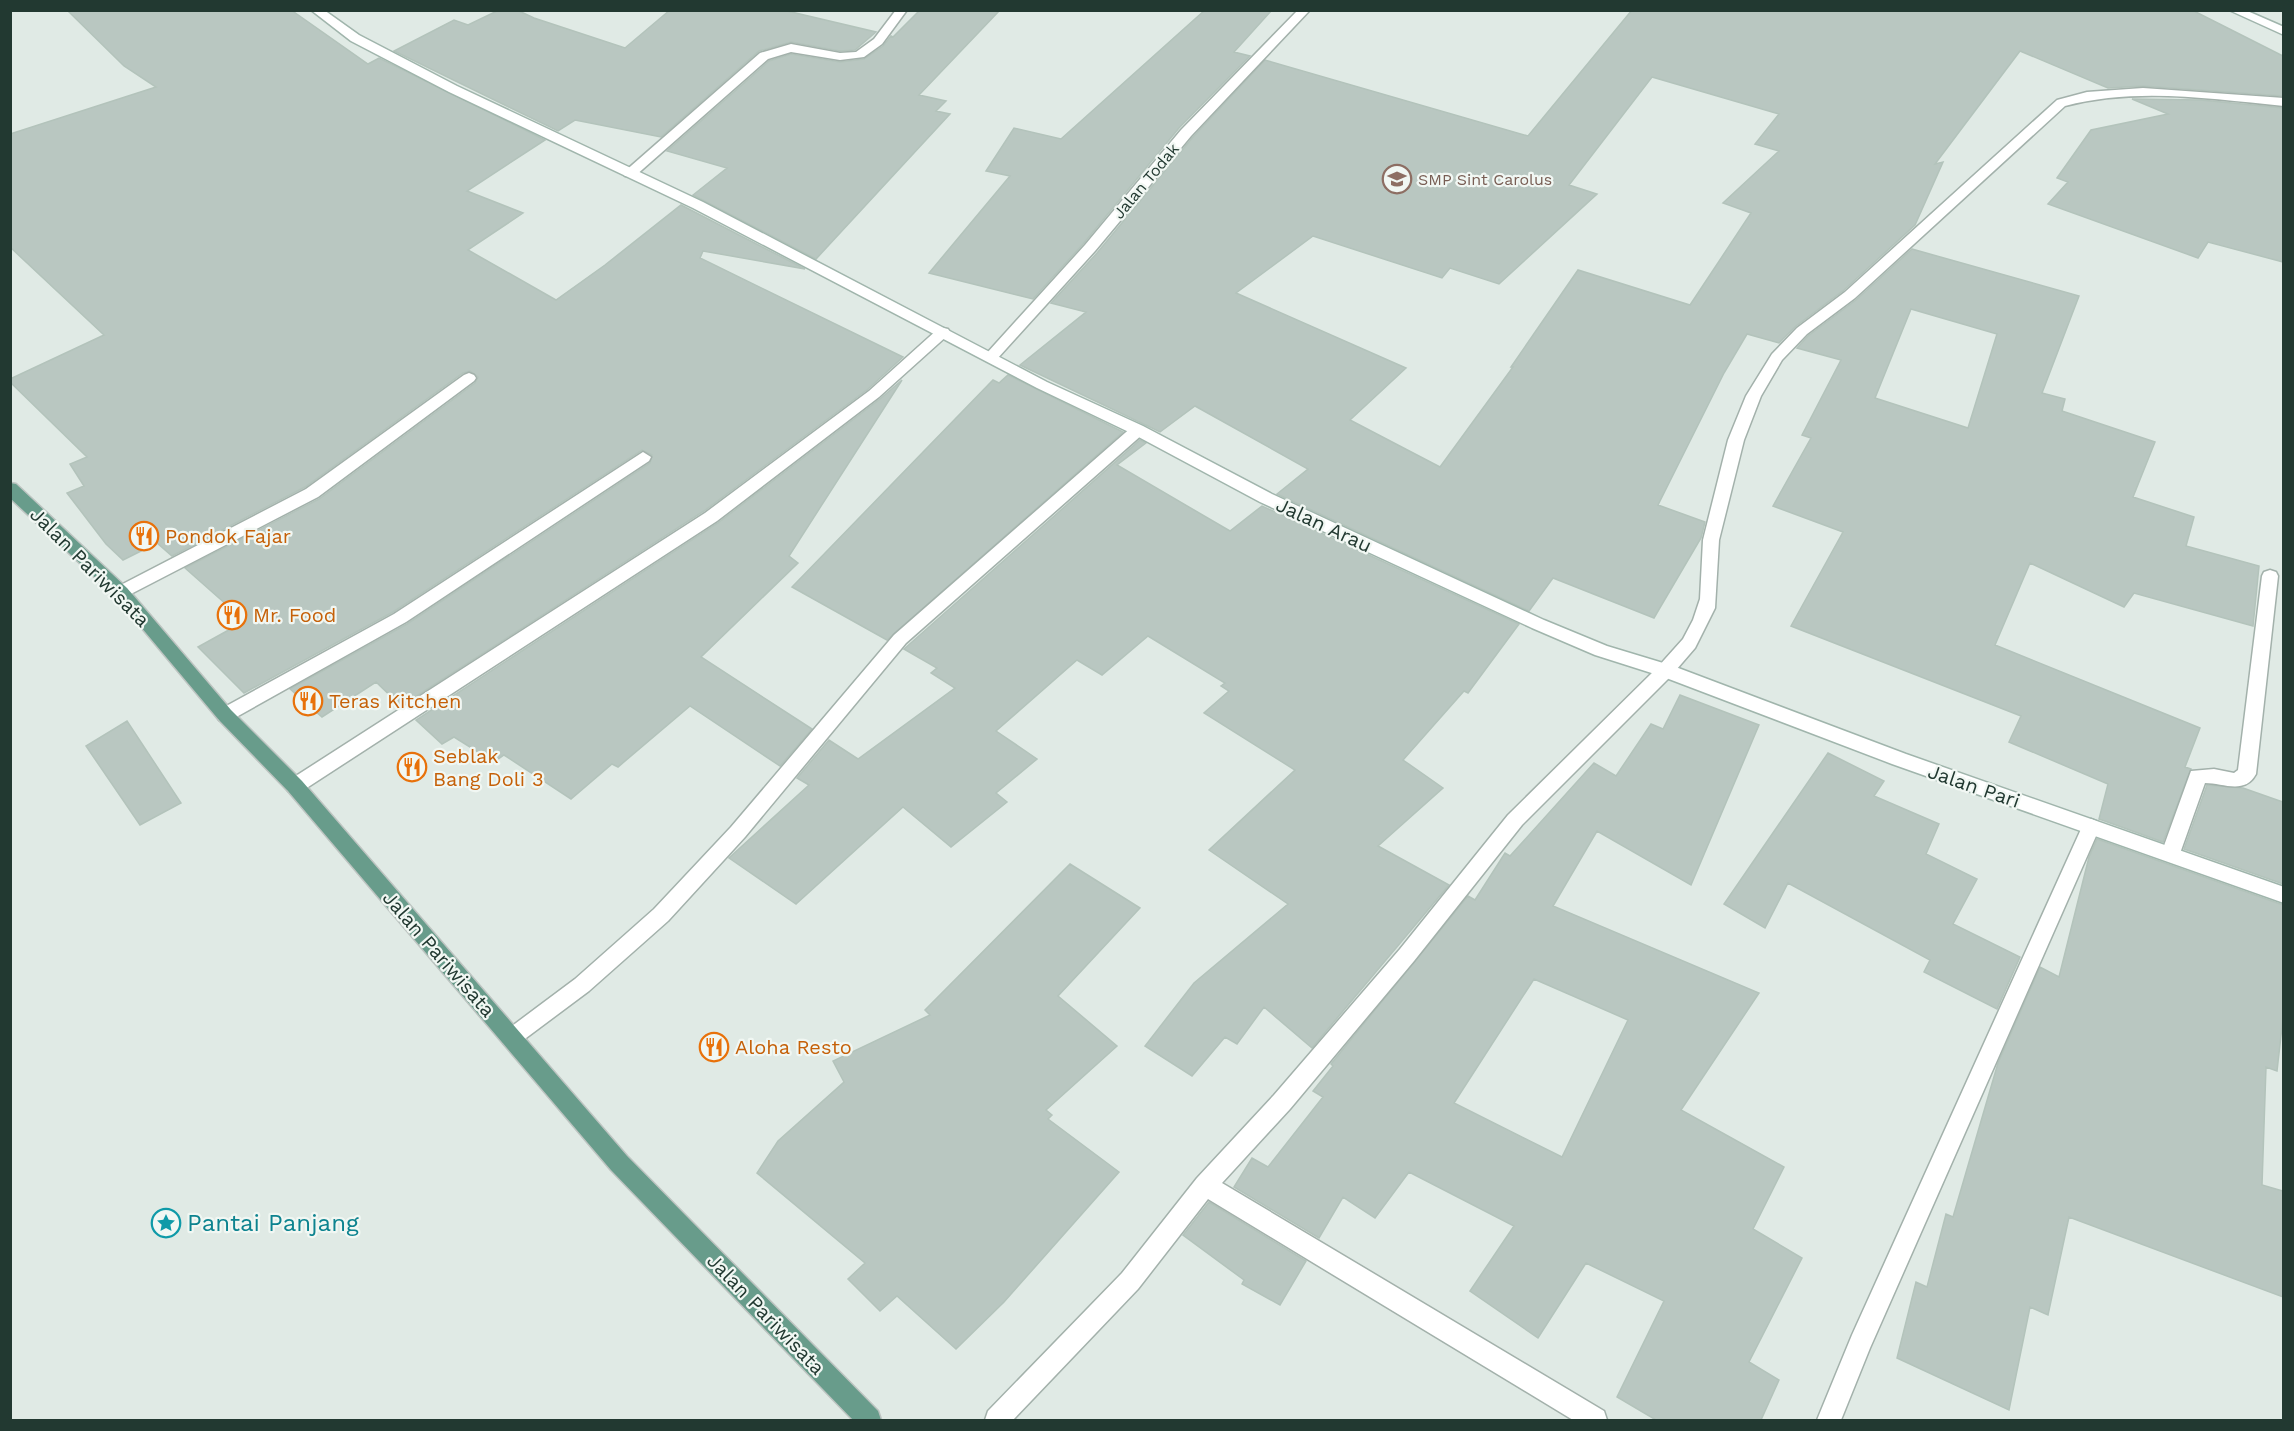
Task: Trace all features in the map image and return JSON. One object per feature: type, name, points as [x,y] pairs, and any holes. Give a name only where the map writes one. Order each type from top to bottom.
[{"type":"main road","name":"Jalan Pariwisata","points":[[10,488],[121,592],[225,715],[295,786],[619,1163],[869,1420]]},
{"type":"street","name":"Jalan Arau","points":[[316,10],[356,38],[433,79],[630,173],[992,356],[1042,385],[1138,430],[1266,498],[1538,624],[1601,651],[1667,671]]},
{"type":"street","points":[[630,173],[764,56],[792,48],[844,57],[857,55],[873,46],[902,10]]},
{"type":"street","name":"Jalan Todak","points":[[992,356],[1090,248],[1186,133],[1305,10]]},
{"type":"street","points":[[2234,10],[2283,32]]},
{"type":"street","points":[[998,1420],[1130,1281],[1205,1185],[1282,1102],[1407,955],[1515,820],[1620,714],[1667,671],[1690,643],[1706,607],[1712,533],[1738,433],[1750,402],[1777,356],[1817,319],[1850,295],[2061,103],[2106,93],[2142,91],[2283,102]]},
{"type":"street","points":[[295,786],[711,517],[874,394],[944,332]]},
{"type":"street","points":[[121,592],[312,493],[469,378]]},
{"type":"street","points":[[511,1038],[582,985],[662,915],[738,832],[900,639],[1138,430]]},
{"type":"street","points":[[225,715],[400,618],[642,457]]},
{"type":"street","points":[[2171,854],[2194,782],[2198,776],[2214,776],[2236,781],[2247,774],[2270,576]]},
{"type":"street","name":"Jalan Pari","points":[[1667,671],[1899,759],[2283,895]]},
{"type":"street","points":[[1829,1420],[1860,1343],[2091,827]]},
{"type":"street","points":[[1205,1185],[1595,1420]]},
{"type":"building","points":[[67,10],[291,10],[368,64],[379,58],[545,140],[467,191],[523,213],[468,250],[556,300],[681,205],[805,269],[703,251],[700,258],[903,357],[868,389],[704,511],[401,706],[376,682],[322,717],[290,689],[407,624],[650,463],[652,455],[642,450],[393,612],[244,693],[198,647],[245,621],[185,568],[319,499],[475,383],[478,377],[470,371],[463,373],[305,487],[172,556],[157,543],[123,560],[106,544],[67,493],[84,486],[70,464],[87,457],[10,382],[10,379],[104,335],[10,247],[10,134],[156,87],[124,66]]},
{"type":"building","points":[[499,10],[517,10],[534,18],[625,48],[670,10],[783,10],[876,32],[855,50],[840,51],[791,42],[759,51],[661,137],[575,120],[558,131],[394,51],[454,20],[468,25]]},
{"type":"building","points":[[920,10],[1000,10],[919,95],[946,101],[936,111],[950,114],[816,259],[693,195],[727,168],[667,151],[769,61],[791,54],[840,62],[864,59],[883,46]]},
{"type":"building","points":[[1205,10],[1272,10],[1234,52],[1250,56],[1179,128],[1083,244],[1033,299],[929,273],[1010,176],[986,171],[1014,128],[1061,139]]},
{"type":"building","points":[[1632,10],[2192,10],[2283,56],[2283,96],[2143,86],[2108,88],[2020,51],[1935,164],[1943,162],[1915,225],[1844,290],[1796,326],[1779,343],[1747,334],[1724,373],[1658,505],[1705,522],[1701,538],[1654,618],[1553,578],[1529,611],[1277,494],[1308,469],[1195,406],[1160,432],[1020,365],[1086,312],[1051,303],[1097,253],[1193,137],[1265,60],[1528,136]],"holes":[[[1652,77],[1779,114],[1755,144],[1779,151],[1723,203],[1751,213],[1690,305],[1578,270],[1511,367],[1513,367],[1440,467],[1350,420],[1406,368],[1236,293],[1313,236],[1442,278],[1450,268],[1499,284],[1597,194],[1569,185]]]},
{"type":"building","points":[[2132,99],[2201,100],[2283,108],[2283,262],[2208,242],[2198,258],[2048,204],[2068,182],[2057,178],[2091,130],[2168,114]]},
{"type":"building","points":[[1912,249],[2079,296],[2042,393],[2065,399],[2062,411],[2155,442],[2133,497],[2194,517],[2186,546],[2259,566],[2253,626],[2134,593],[2124,607],[2030,563],[1995,645],[2200,728],[2185,767],[2191,769],[2163,842],[2099,819],[2108,784],[2009,742],[2021,716],[1791,626],[1843,532],[1773,506],[1811,438],[1802,435],[1841,360],[1797,348],[1808,336],[1856,300]],"holes":[[[1911,309],[1997,334],[1968,428],[1875,398]]]},
{"type":"building","points":[[1008,375],[1123,432],[887,640],[792,587],[993,380],[999,383]]},
{"type":"building","points":[[902,380],[789,556],[798,563],[701,657],[812,729],[780,766],[690,706],[618,767],[612,764],[571,799],[504,755],[494,762],[454,737],[442,744],[416,720],[718,523]]},
{"type":"building","points":[[1140,440],[1146,443],[1117,465],[1230,531],[1262,506],[1519,624],[1468,693],[1464,691],[1403,760],[1443,788],[1378,846],[1449,885],[1312,1048],[1264,1007],[1237,1044],[1225,1037],[1192,1076],[1145,1046],[1194,983],[1288,904],[1209,850],[1295,770],[1204,713],[1229,691],[1221,686],[1225,683],[1148,636],[1102,675],[1077,660],[996,731],[1037,759],[996,793],[1007,802],[951,847],[903,807],[796,904],[729,858],[809,785],[797,778],[829,740],[858,759],[955,688],[931,673],[937,668],[904,649]]},
{"type":"building","points":[[1680,695],[1759,725],[1691,885],[1597,831],[1553,906],[1759,993],[1681,1110],[1784,1167],[1753,1229],[1802,1258],[1749,1362],[1779,1380],[1761,1420],[1656,1420],[1617,1397],[1664,1301],[1586,1263],[1538,1338],[1470,1291],[1514,1226],[1409,1172],[1375,1218],[1343,1197],[1319,1238],[1234,1187],[1252,1158],[1268,1167],[1323,1097],[1313,1091],[1333,1066],[1331,1064],[1468,896],[1475,900],[1505,853],[1510,856],[1594,763],[1616,776],[1651,724],[1663,729]],"holes":[[[1534,979],[1628,1020],[1562,1157],[1454,1103]]]},
{"type":"building","points":[[127,721],[181,803],[140,825],[86,746]]},
{"type":"building","points":[[1828,753],[1884,781],[1874,796],[1939,824],[1926,854],[1977,879],[1953,924],[2020,957],[1997,1009],[1924,972],[1930,960],[1788,883],[1765,928],[1724,904]]},
{"type":"building","points":[[2207,785],[2243,788],[2283,802],[2283,884],[2184,849]]},
{"type":"building","points":[[2097,839],[2283,905],[2283,1018],[2277,1071],[2266,1067],[2262,1185],[2283,1191],[2283,1297],[2069,1217],[2048,1315],[2030,1307],[2009,1410],[1897,1358],[1916,1282],[1927,1287],[1946,1214],[1953,1217],[1998,1063],[2040,967],[2059,977],[2089,857]]},
{"type":"building","points":[[1070,864],[1140,908],[1058,996],[1117,1046],[1046,1110],[1052,1115],[1048,1119],[1119,1172],[1004,1302],[956,1349],[897,1296],[880,1311],[848,1279],[865,1263],[757,1173],[778,1141],[844,1082],[833,1061],[930,1015],[925,1010]]},
{"type":"building","points":[[1209,1202],[1306,1261],[1280,1305],[1242,1284],[1244,1280],[1183,1235]]},
{"type":"place","name":"SMP Sint Carolus","points":[[1397,179]]},
{"type":"place","name":"Pondok Fajar","points":[[144,536]]},
{"type":"place","name":"Mr. Food","points":[[232,615]]},
{"type":"place","name":"Teras Kitchen","points":[[308,701]]},
{"type":"place","name":"Seblak Bang Doli 3","points":[[412,767]]},
{"type":"place","name":"Aloha Resto","points":[[714,1047]]},
{"type":"place","name":"Pantai Panjang","points":[[166,1223]]}]
